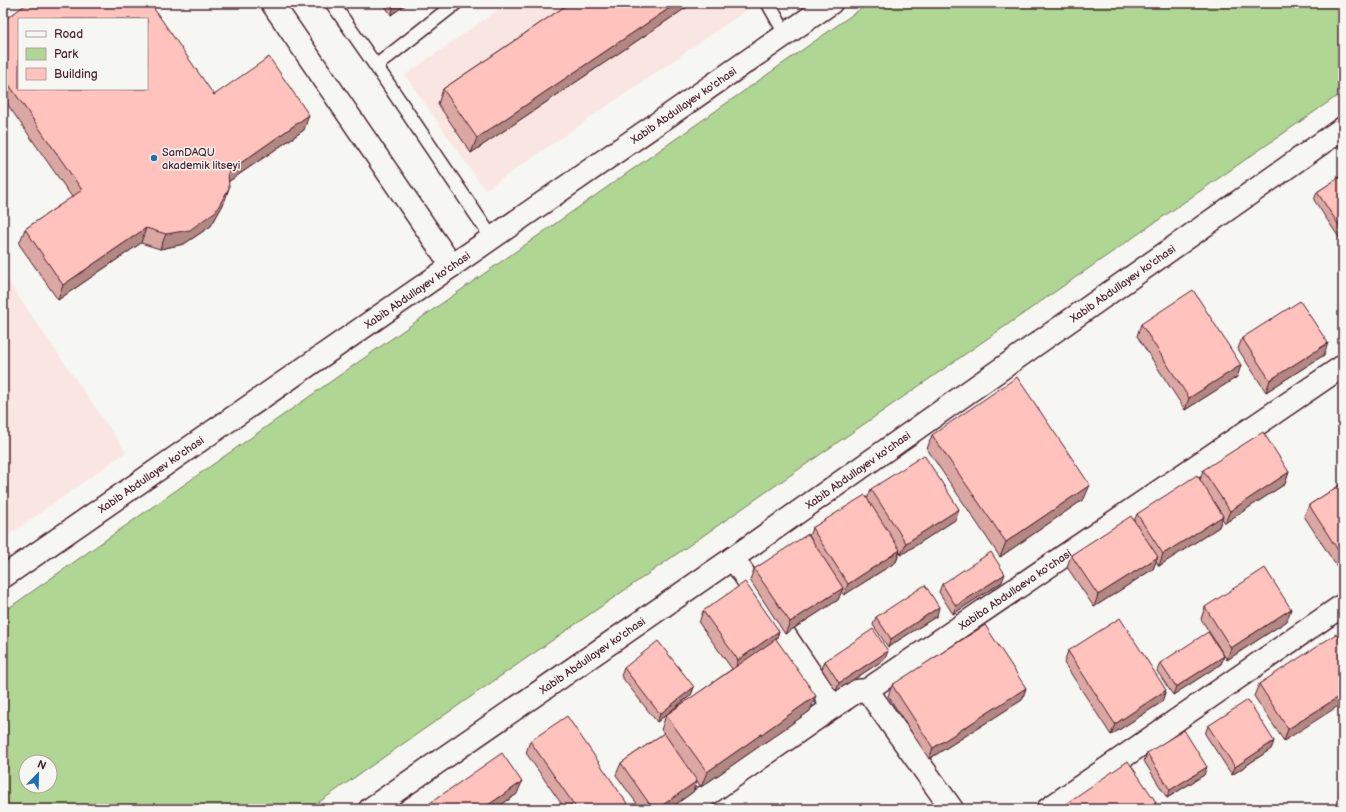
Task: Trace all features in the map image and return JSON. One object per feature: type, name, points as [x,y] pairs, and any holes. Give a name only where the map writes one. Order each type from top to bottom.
[{"type":"street","points":[[272,3],[452,266]]},
{"type":"street","name":"Xabib Abdullayev ko'chasi","points":[[3,577],[831,3]]},
{"type":"street","name":"Xabib Abdullayev ko'chasi","points":[[370,809],[733,558],[1343,128]]},
{"type":"street","name":"Xabiba Abdullaeva ko'chasi","points":[[687,809],[857,691],[867,690],[1343,366]]},
{"type":"street","points":[[733,558],[834,707]]},
{"type":"street","points":[[1048,809],[1343,605]]},
{"type":"street","points":[[867,690],[952,809]]},
{"type":"lane","points":[[332,3],[492,238]]},
{"type":"lane","points":[[376,66],[456,3]]},
{"type":"lane","points":[[768,3],[786,35]]},
{"type":"shaded area","points":[[508,3],[757,3],[485,190],[405,75]]},
{"type":"shaded area","points":[[3,274],[126,452],[3,539]]},
{"type":"green space","points":[[869,3],[1343,3],[1343,92],[309,809],[3,809],[3,612]]},
{"type":"building","name":"SamDAQU akademik litseyi","points":[[28,3],[150,3],[214,95],[269,57],[309,115],[228,172],[229,188],[216,211],[190,230],[166,234],[146,228],[63,285],[25,229],[82,190],[3,76],[3,21]]},
{"type":"building","points":[[570,3],[677,3],[477,138],[443,89]]},
{"type":"building","points":[[1343,175],[1343,231],[1317,192]]},
{"type":"building","points":[[1193,290],[1241,365],[1189,398],[1141,324]]},
{"type":"building","points":[[1300,301],[1328,343],[1270,380],[1242,338]]},
{"type":"building","points":[[1017,377],[1090,485],[1006,542],[932,435]]},
{"type":"building","points":[[1263,432],[1289,472],[1230,511],[1203,470]]},
{"type":"building","points":[[924,455],[959,509],[906,543],[871,489]]},
{"type":"building","points":[[1197,475],[1223,516],[1163,554],[1137,514]]},
{"type":"building","points":[[1343,483],[1343,558],[1309,505]]},
{"type":"building","points":[[865,495],[900,550],[848,584],[812,528]]},
{"type":"building","points":[[1131,516],[1158,557],[1098,595],[1071,555]]},
{"type":"building","points":[[808,534],[843,588],[790,622],[754,569]]},
{"type":"building","points":[[991,552],[1005,574],[956,606],[942,584]]},
{"type":"building","points":[[1265,568],[1291,609],[1231,648],[1205,607]]},
{"type":"building","points":[[745,582],[779,631],[738,660],[703,611]]},
{"type":"building","points":[[925,585],[939,607],[891,639],[876,617]]},
{"type":"building","points":[[1120,618],[1166,690],[1115,724],[1068,651]]},
{"type":"building","points":[[985,625],[1026,688],[933,748],[892,685]]},
{"type":"building","points":[[873,629],[888,651],[839,683],[825,661]]},
{"type":"building","points":[[1208,632],[1224,656],[1176,687],[1160,663]]},
{"type":"building","points":[[1336,634],[1343,645],[1343,694],[1288,729],[1259,684]]},
{"type":"building","points":[[776,639],[816,696],[707,772],[666,715]]},
{"type":"building","points":[[658,641],[694,687],[660,714],[624,668]]},
{"type":"building","points":[[1248,700],[1274,741],[1235,767],[1208,726]]},
{"type":"building","points":[[567,716],[631,809],[577,809],[530,741]]},
{"type":"building","points":[[1184,730],[1207,767],[1170,790],[1147,753]]},
{"type":"building","points":[[664,733],[697,781],[657,809],[653,809],[621,763]]},
{"type":"building","points":[[502,753],[522,782],[482,809],[434,809],[430,803]]},
{"type":"building","points":[[1128,761],[1156,802],[1146,809],[1058,809]]},
{"type":"place","name":"SamDAQU akademik litseyi","points":[[154,158]]}]
